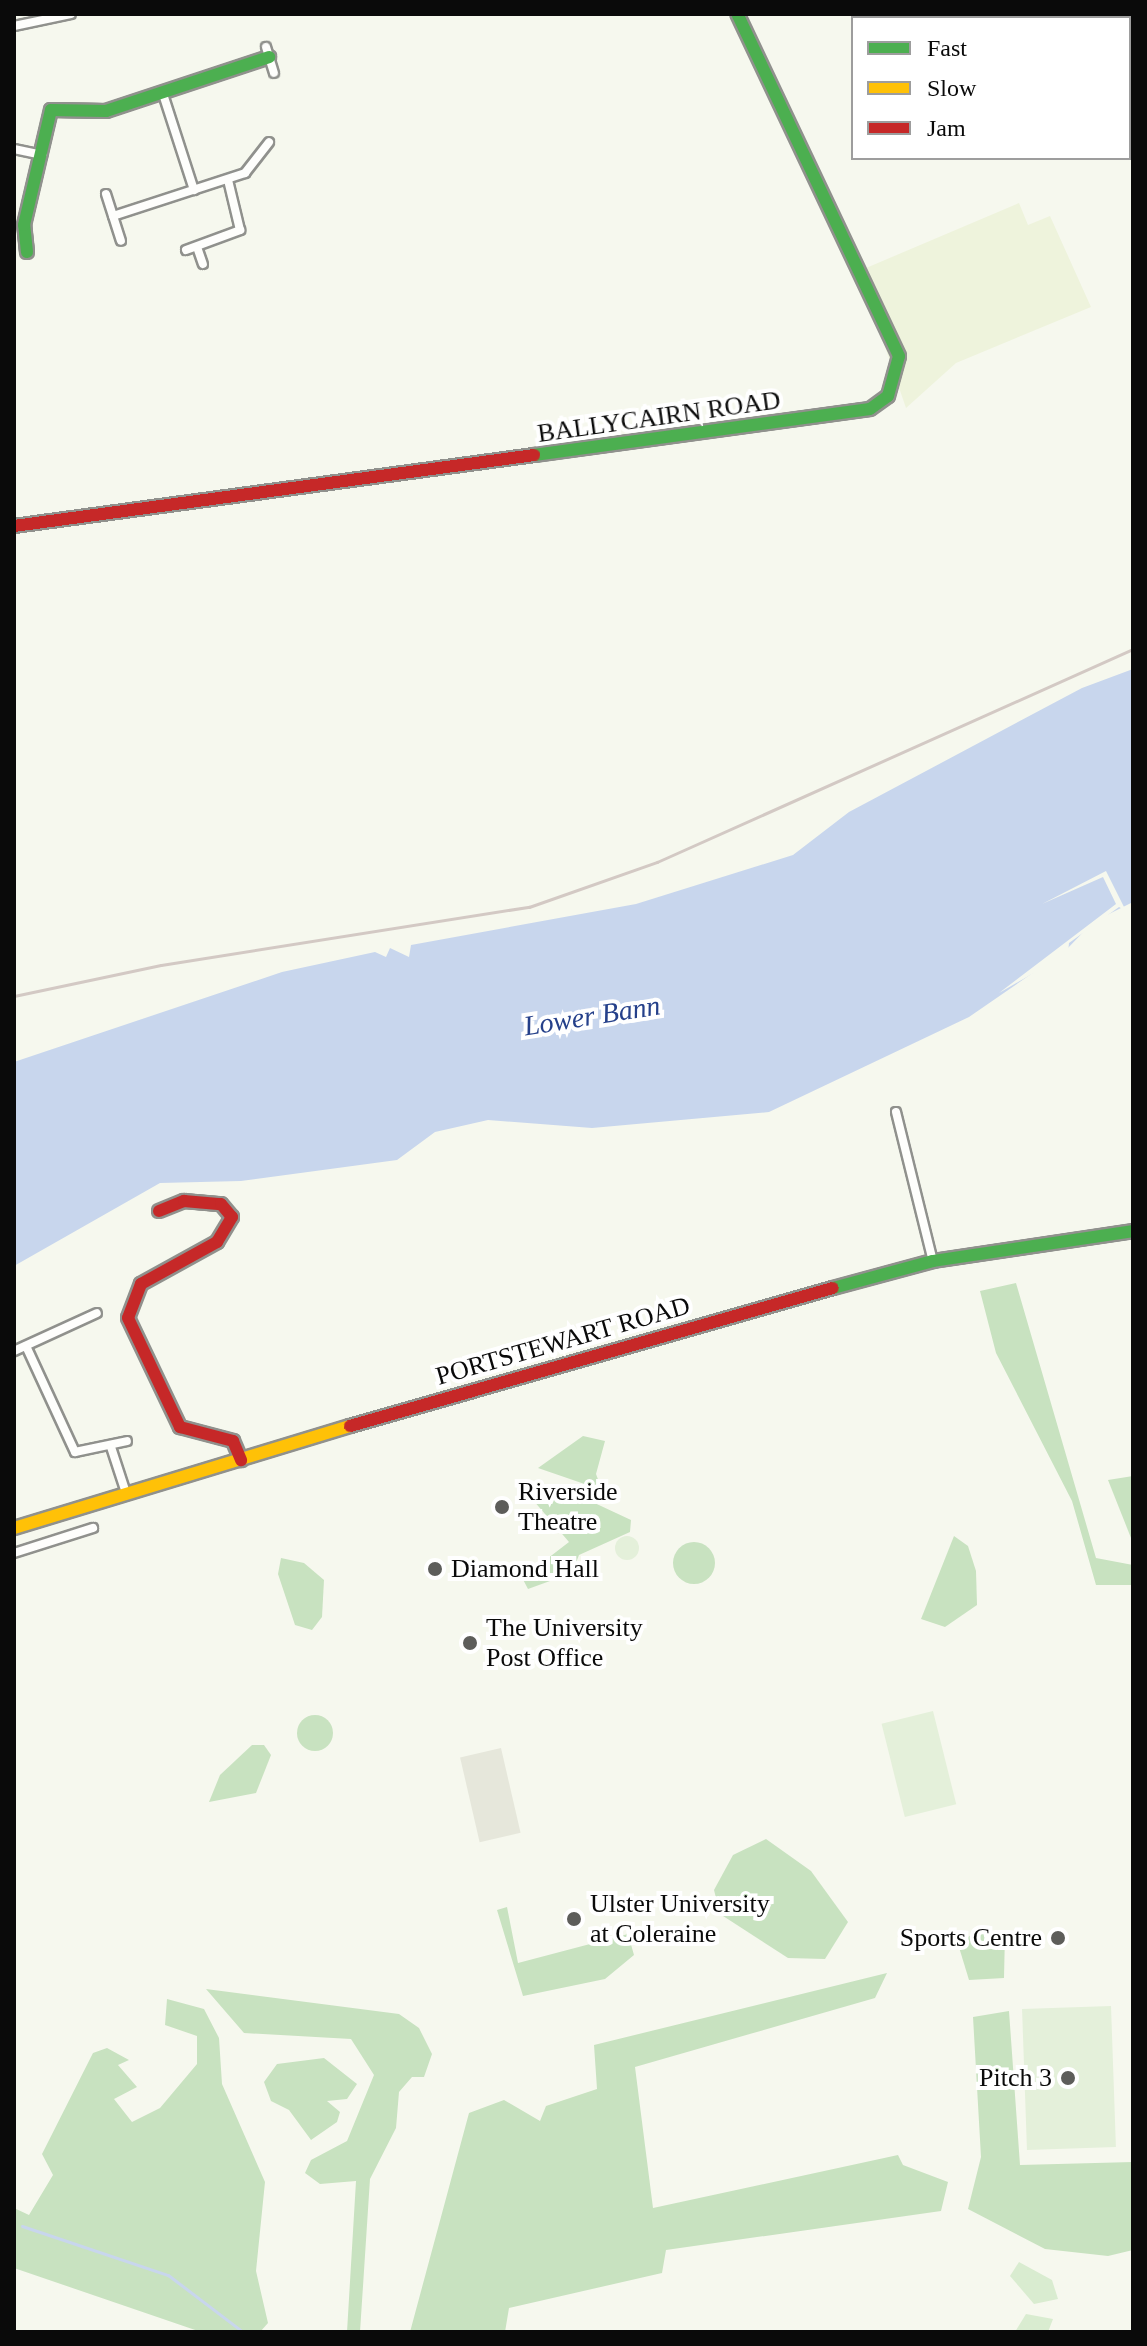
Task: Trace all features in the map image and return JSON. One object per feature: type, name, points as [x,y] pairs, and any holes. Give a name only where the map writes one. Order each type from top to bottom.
[{"type":"street","points":[[14,26],[71,14]]},
{"type":"street","name":"BALLYCAIRN ROAD","points":[[14,526],[854,411],[888,396],[900,375],[899,356],[737,14]]},
{"type":"street","points":[[27,252],[24,225],[51,110],[106,111],[163,94],[267,52],[274,73]]},
{"type":"street","points":[[163,94],[194,190]]},
{"type":"street","points":[[113,216],[228,180],[253,168],[269,142]]},
{"type":"street","points":[[14,149],[42,155]]},
{"type":"street","points":[[186,250],[240,230],[228,180]]},
{"type":"street","points":[[106,194],[121,241]]},
{"type":"street","points":[[197,247],[203,264]]},
{"type":"street","points":[[896,1112],[933,1261]]},
{"type":"street","points":[[159,1211],[184,1201],[221,1204],[232,1217],[217,1242],[141,1284],[128,1318],[166,1409],[180,1427],[233,1441],[241,1460]]},
{"type":"street","name":"PORTSTEWART ROAD","points":[[14,1528],[564,1361],[933,1261],[1133,1231]]},
{"type":"street","points":[[14,1351],[97,1313]]},
{"type":"street","points":[[26,1346],[72,1449],[84,1454],[127,1441]]},
{"type":"street","points":[[111,1447],[126,1493]]},
{"type":"street","points":[[14,1553],[93,1528]]},
{"type":"green space","points":[[1019,203],[1028,225],[1050,216],[1091,307],[956,363],[906,408],[859,271]]},
{"type":"green space","points":[[1016,1283],[1096,1558],[1133,1565],[1133,1585],[1096,1585],[1072,1501],[996,1353],[980,1291]]},
{"type":"green space","points":[[583,1436],[605,1441],[596,1474],[602,1490],[538,1468]]},
{"type":"green space","points":[[1133,1476],[1133,1543],[1108,1480]]},
{"type":"green space","points":[[556,1485],[631,1520],[630,1532],[579,1555],[572,1573],[528,1589],[517,1568],[543,1562],[569,1542],[533,1500]]},
{"type":"green space","points":[[627,1536],[636,1539],[639,1548],[636,1557],[627,1560],[618,1557],[615,1548],[618,1539]]},
{"type":"green space","points":[[954,1536],[968,1546],[976,1571],[977,1605],[945,1627],[921,1619]]},
{"type":"green space","points":[[694,1542],[709,1548],[715,1563],[709,1578],[694,1584],[679,1578],[673,1563],[679,1548]]},
{"type":"green space","points":[[281,1558],[304,1563],[324,1580],[322,1617],[312,1630],[295,1625],[278,1574]]},
{"type":"green space","points":[[933,1711],[956,1804],[905,1817],[882,1724]]},
{"type":"green space","points":[[315,1715],[328,1720],[333,1733],[328,1746],[315,1751],[302,1746],[297,1733],[302,1720]]},
{"type":"green space","points":[[252,1745],[264,1745],[271,1755],[256,1793],[209,1802],[220,1775]]},
{"type":"green space","points":[[766,1839],[811,1871],[848,1922],[825,1959],[788,1958],[720,1914],[714,1890],[733,1855]]},
{"type":"green space","points":[[507,1907],[518,1963],[628,1934],[634,1955],[605,1979],[523,1996],[497,1910]]},
{"type":"green space","points":[[1005,1933],[1004,1978],[969,1980],[958,1944],[971,1935]]},
{"type":"green space","points":[[887,1973],[875,1998],[635,2067],[653,2208],[898,2155],[903,2165],[948,2182],[941,2211],[666,2250],[662,2273],[509,2308],[505,2332],[410,2332],[469,2113],[504,2100],[540,2121],[546,2106],[597,2089],[594,2045]]},
{"type":"green space","points":[[206,1989],[399,2014],[419,2028],[432,2054],[424,2077],[412,2077],[399,2092],[396,2128],[370,2179],[360,2332],[347,2332],[356,2181],[320,2184],[305,2173],[311,2160],[347,2141],[374,2075],[351,2039],[244,2033]]},
{"type":"green space","points":[[167,1999],[204,2009],[219,2038],[222,2084],[265,2182],[256,2271],[268,2323],[260,2332],[201,2332],[14,2268],[14,2208],[29,2215],[53,2175],[42,2154],[93,2053],[107,2048],[129,2060],[118,2065],[137,2087],[114,2099],[132,2122],[160,2108],[197,2064],[197,2036],[165,2025]]},
{"type":"green space","name":"Pitch 3","points":[[1111,2006],[1116,2147],[1027,2150],[1022,2009]]},
{"type":"green space","points":[[1009,2011],[1020,2165],[1133,2162],[1133,2250],[1108,2256],[1045,2249],[968,2209],[981,2157],[973,2017]]},
{"type":"green space","points":[[324,2058],[357,2084],[347,2099],[327,2101],[340,2112],[337,2122],[311,2140],[289,2110],[271,2101],[264,2082],[277,2064]]},
{"type":"green space","points":[[1019,2262],[1052,2280],[1058,2299],[1034,2304],[1010,2276]]},
{"type":"green space","points":[[1026,2314],[1053,2319],[1048,2332],[1015,2332]]},
{"type":"shaded area","points":[[501,1748],[521,1833],[480,1842],[460,1757]]},
{"type":"water","name":"Lower Bann","points":[[1133,669],[1133,902],[1093,922],[1066,950],[969,1017],[769,1112],[592,1128],[488,1120],[435,1132],[397,1160],[241,1181],[160,1183],[14,1266],[14,1062],[282,972],[375,952],[386,957],[390,948],[409,957],[411,945],[636,904],[793,855],[849,812],[1082,688]]},
{"type":"pier","points":[[1106,871],[1126,911],[1119,907],[1069,943],[1068,953],[999,993],[1116,904],[1103,877],[1042,904]]},
{"type":"waterway","points":[[22,2226],[168,2275],[243,2332]]},
{"type":"railway","points":[[14,996],[161,965],[529,907],[657,862],[1133,649]]},
{"type":"traffic: fast","points":[[534,455],[870,409],[888,396],[899,356],[737,14]]},
{"type":"traffic: fast","points":[[27,252],[24,225],[51,110],[106,111],[269,57]]},
{"type":"traffic: fast","points":[[833,1288],[933,1261],[1133,1231]]},
{"type":"traffic: slow","points":[[14,1528],[350,1426]]},
{"type":"traffic: jam","points":[[14,526],[534,455]]},
{"type":"traffic: jam","points":[[159,1211],[184,1201],[221,1204],[232,1217],[217,1242],[141,1284],[128,1318],[180,1427],[233,1441],[241,1460]]},
{"type":"traffic: jam","points":[[350,1426],[833,1288]]},
{"type":"place","name":"Riverside Theatre","points":[[502,1507]]},
{"type":"place","name":"Diamond Hall","points":[[435,1569]]},
{"type":"place","name":"The University Post Office","points":[[470,1643]]},
{"type":"place","name":"Ulster University at Coleraine","points":[[574,1919]]},
{"type":"place","name":"Sports Centre","points":[[1058,1938]]},
{"type":"place","name":"Pitch 3","points":[[1068,2078]]}]
